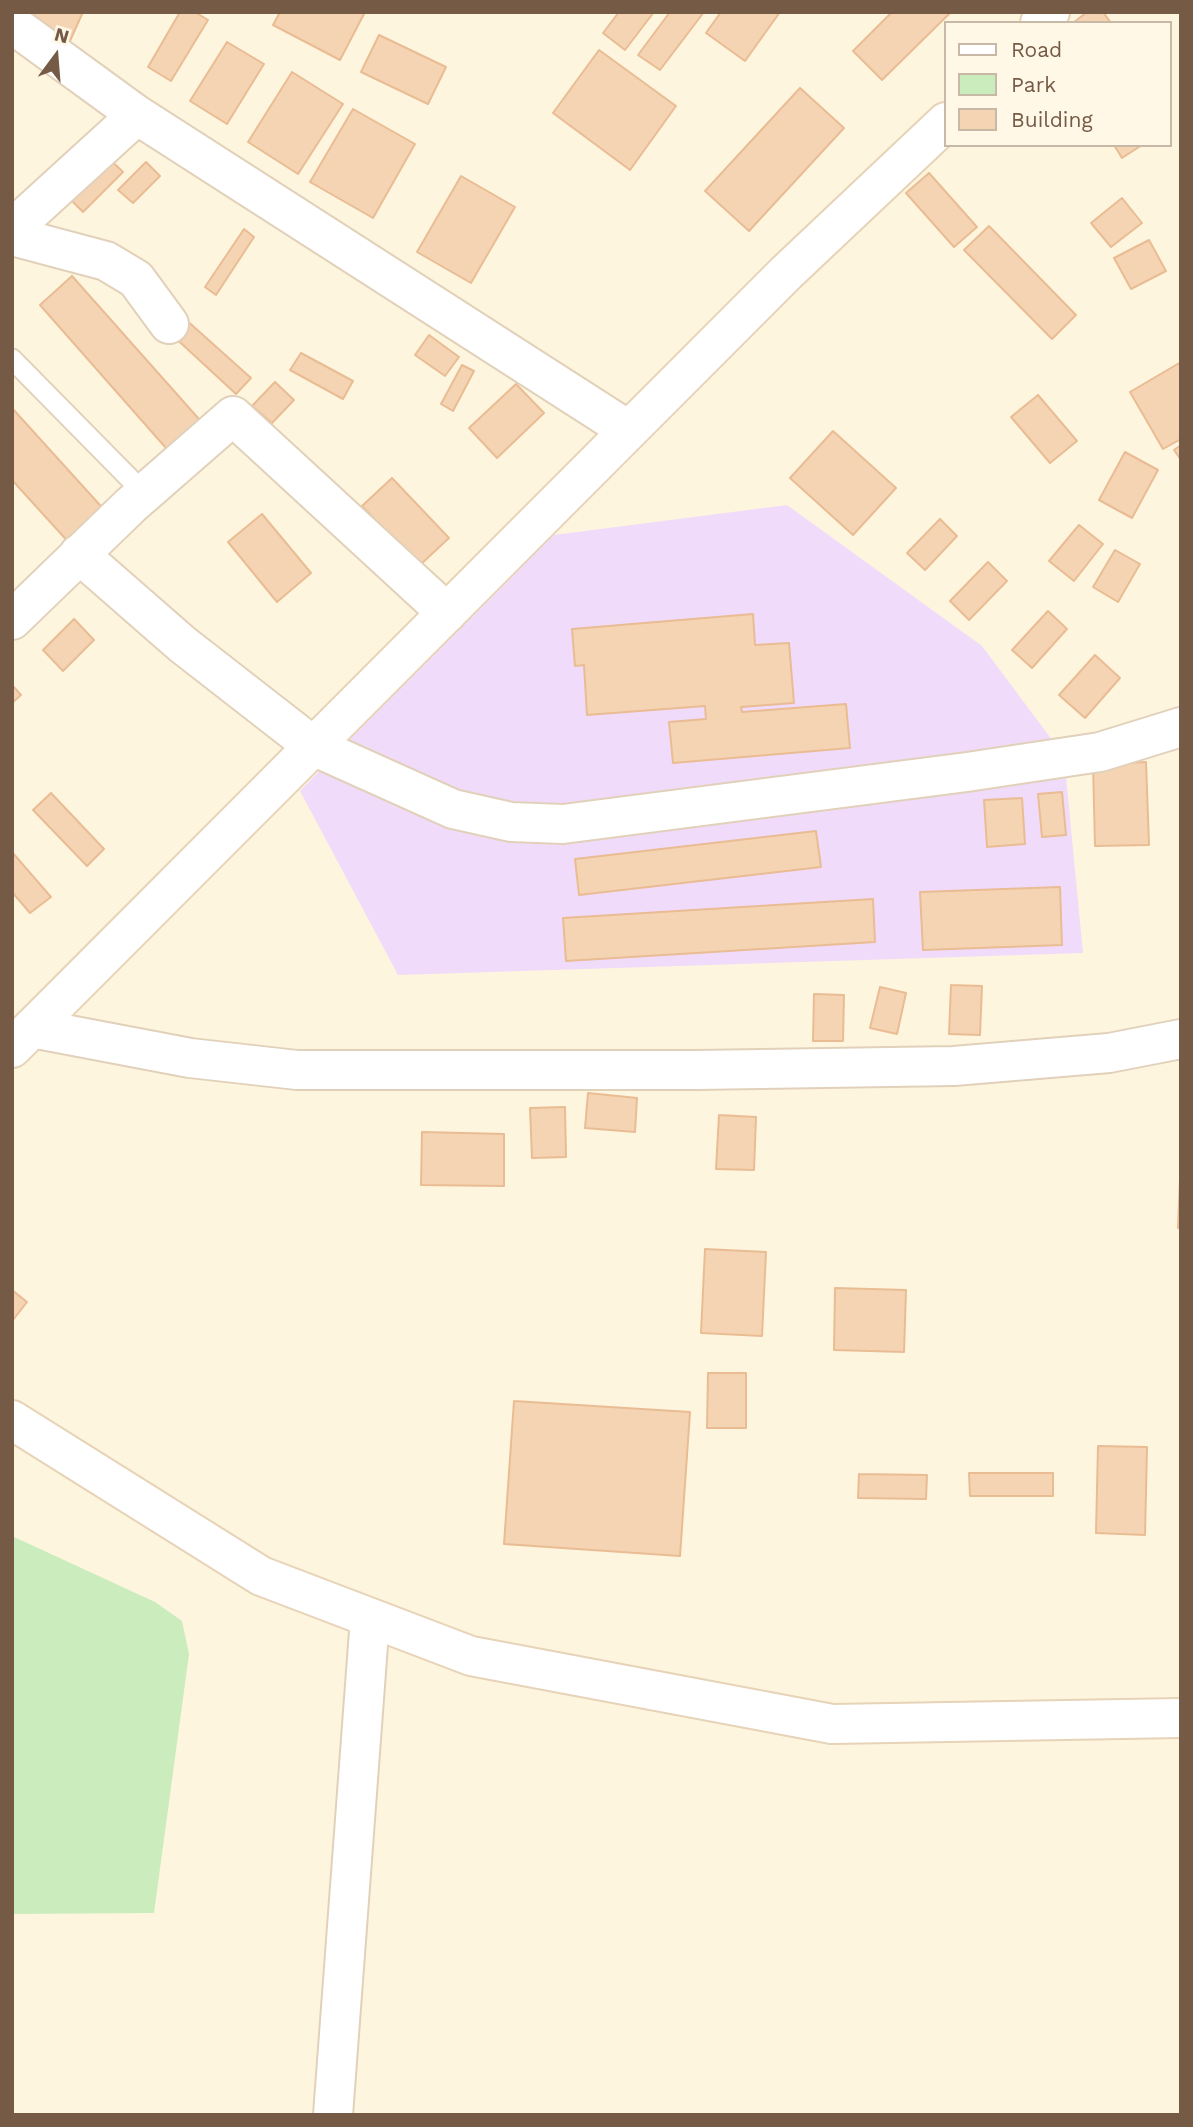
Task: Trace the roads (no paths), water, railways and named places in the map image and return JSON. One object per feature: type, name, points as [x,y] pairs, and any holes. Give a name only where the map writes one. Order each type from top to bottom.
[{"type":"street","points":[[12,24],[138,115],[628,430]]},
{"type":"street","points":[[12,229],[138,115]]},
{"type":"street","points":[[22,1038],[786,273],[944,124]]},
{"type":"street","points":[[12,236],[106,261],[136,279],[169,324]]},
{"type":"street","points":[[12,620],[79,554],[233,416],[447,613]]},
{"type":"street","points":[[79,554],[182,644],[313,746],[453,810],[511,822],[564,824],[967,772],[1087,754],[1181,727]]},
{"type":"street","points":[[22,1038],[297,1070],[697,1070],[954,1066],[1109,1053],[1181,1039]]},
{"type":"street","points":[[12,1420],[261,1576],[471,1656],[832,1724],[1181,1718]]},
{"type":"street","points":[[332,2115],[370,1618]]},
{"type":"lane","points":[[12,359],[145,494]]}]
